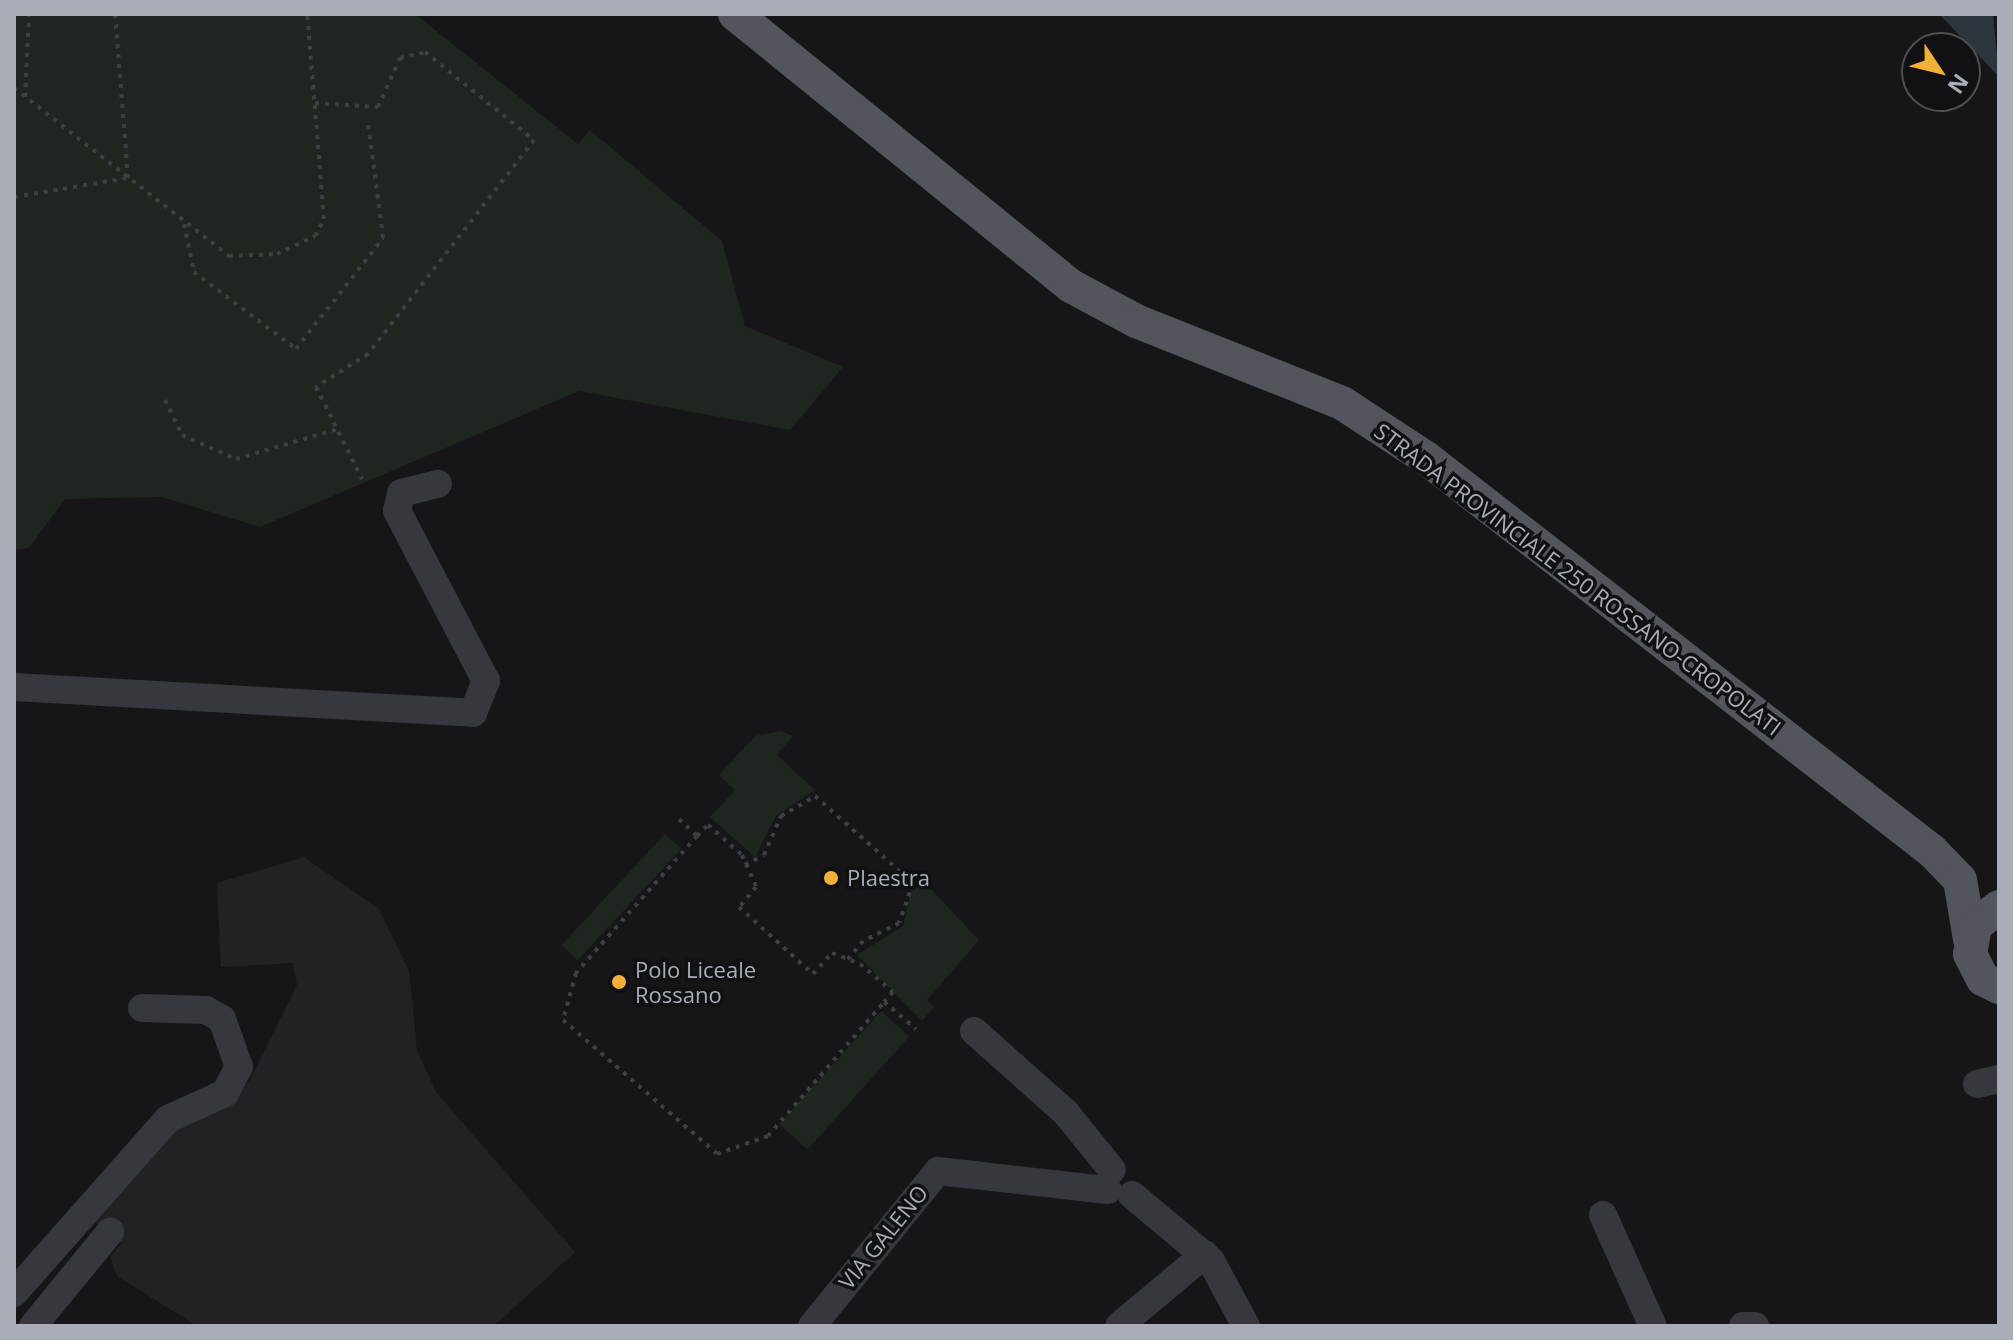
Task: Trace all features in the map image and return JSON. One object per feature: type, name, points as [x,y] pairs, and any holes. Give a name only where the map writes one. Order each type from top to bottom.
[{"type":"main road","name":"STRADA PROVINCIALE 250 ROSSANO-CROPOLATI","points":[[735,14],[1071,286],[1156,330],[1342,403],[1415,450],[1932,851],[1999,893]]},
{"type":"main road","name":"STRADA PROVINCIALE 250 ROSSANO-CROPOLATI","points":[[1932,851],[1960,880],[1975,967],[1998,988]]},
{"type":"main road","points":[[1970,939],[1999,907]]},
{"type":"street","points":[[14,687],[473,713],[486,681],[397,511],[401,493],[438,484]]},
{"type":"street","points":[[14,1293],[168,1119],[225,1093],[239,1067],[222,1019],[206,1010],[142,1008]]},
{"type":"street","points":[[974,1031],[1066,1113],[1117,1185],[1205,1254],[1246,1326]]},
{"type":"street","name":"VIA GALENO","points":[[812,1326],[938,1171],[1117,1185]]},
{"type":"street","points":[[1603,1215],[1653,1326]]},
{"type":"street","points":[[33,1326],[110,1232]]},
{"type":"street","points":[[1119,1326],[1205,1254]]},
{"type":"street","points":[[1743,1326],[1755,1326]]},
{"type":"path","points":[[25,97],[29,14]]},
{"type":"path","points":[[115,14],[128,178]]},
{"type":"path","points":[[14,88],[184,222],[241,261],[315,236],[324,219],[307,14]]},
{"type":"path","points":[[315,103],[378,107],[400,58],[425,52],[534,140],[368,354],[316,387],[362,479]]},
{"type":"path","points":[[14,100],[25,97]]},
{"type":"path","points":[[184,222],[194,272],[296,349],[383,238],[368,123]]},
{"type":"path","points":[[14,197],[128,178]]},
{"type":"path","points":[[165,400],[182,435],[236,459],[338,429]]},
{"type":"path","points":[[745,865],[764,855],[781,816],[815,796],[913,883],[899,923],[863,941],[846,961]]},
{"type":"path","points":[[679,819],[697,836]]},
{"type":"path","points":[[708,825],[745,865],[756,887],[739,907],[813,974],[832,953],[893,992],[768,1136],[717,1154],[563,1020],[576,973],[697,836],[708,825]]},
{"type":"path","points":[[884,1002],[916,1029]]},
{"type":"shaded area","points":[[14,14],[415,14],[578,144],[590,130],[722,241],[745,326],[843,367],[790,430],[579,391],[260,527],[162,497],[65,499],[29,548],[14,550]]},
{"type":"shaded area","points":[[1939,14],[1993,14],[1999,77],[1981,58],[1981,32],[1956,32]]},
{"type":"shaded area","points":[[781,731],[793,736],[777,755],[815,790],[776,816],[755,857],[710,817],[735,790],[719,775],[755,736]]},
{"type":"shaded area","points":[[665,834],[681,849],[577,960],[561,945]]},
{"type":"shaded area","points":[[304,857],[379,909],[409,971],[417,1050],[436,1092],[575,1252],[494,1326],[197,1326],[117,1276],[110,1257],[121,1243],[91,1219],[171,1130],[230,1102],[250,1080],[297,985],[293,963],[221,967],[217,883]]},
{"type":"shaded area","points":[[922,880],[979,940],[927,1000],[934,1007],[922,1021],[857,955],[903,926],[911,892]]},
{"type":"shaded area","points":[[881,1011],[909,1036],[808,1149],[779,1124]]},
{"type":"place","name":"Plaestra","points":[[831,878]]},
{"type":"place","name":"Polo Liceale Rossano","points":[[619,982]]}]
